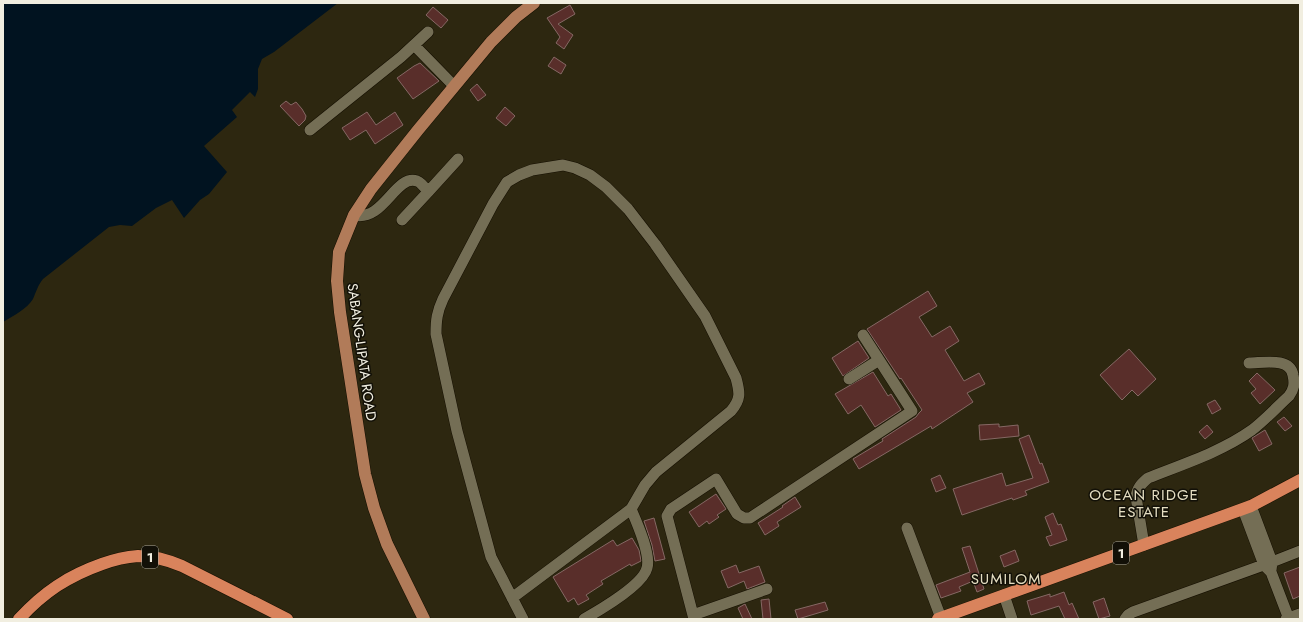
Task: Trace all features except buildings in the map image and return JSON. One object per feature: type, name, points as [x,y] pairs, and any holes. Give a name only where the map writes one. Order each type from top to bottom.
[{"type":"highway","name":"1","points":[[940,618],[1247,508],[1300,480]]},
{"type":"highway","name":"1","points":[[19,619],[43,595],[74,575],[106,562],[138,556],[169,561],[182,566],[287,619]]},
{"type":"main road","name":"SABANG-LIPATA ROAD","points":[[424,619],[387,544],[374,508],[365,474],[340,312],[337,280],[339,252],[354,215],[371,189],[491,42],[516,17],[534,3]]},
{"type":"street","points":[[310,130],[401,57],[428,32]]},
{"type":"street","points":[[414,45],[454,86]]},
{"type":"street","points":[[402,220],[458,159]]},
{"type":"street","points":[[512,598],[631,509],[645,485],[656,472],[704,434],[734,407],[737,404],[739,397],[739,389],[736,378],[705,316],[655,244],[628,209],[606,187],[590,175],[575,168],[563,165],[532,170],[507,182],[493,204],[443,299],[437,312],[436,322],[436,334],[458,431],[491,557],[512,598],[523,619]]},
{"type":"street","points":[[354,215],[364,216],[376,211],[398,188],[406,182],[412,180],[418,181],[428,192]]},
{"type":"street","points":[[767,590],[693,617],[667,516],[671,509],[716,479],[737,514],[744,518],[750,518],[912,411],[863,335]]},
{"type":"street","points":[[849,379],[878,360]]},
{"type":"street","points":[[1144,545],[1136,497],[1137,490],[1141,484],[1148,478],[1236,441],[1253,429],[1289,396],[1293,390],[1295,384],[1292,370],[1287,365],[1281,363],[1249,363]]},
{"type":"street","points":[[1247,508],[1288,619],[1300,614]]},
{"type":"street","points":[[584,619],[615,599],[640,580],[645,575],[648,568],[648,559],[638,525],[631,509]]},
{"type":"street","points":[[907,528],[940,618]]},
{"type":"street","points":[[1125,619],[1128,614],[1133,612],[1269,566],[1300,551]]},
{"type":"street","points":[[1004,595],[1012,619]]},
{"type":"water","points":[[3,3],[338,3],[274,52],[262,59],[258,69],[258,89],[255,97],[250,92],[232,110],[237,117],[204,146],[227,172],[209,194],[200,200],[184,218],[172,200],[156,208],[132,226],[120,225],[109,227],[43,279],[30,303],[20,312],[3,322]]},
{"type":"district","name":"OCEAN RIDGE ESTATE","points":[[1144,504]]},
{"type":"district","name":"SUMILOM","points":[[1006,579]]}]
